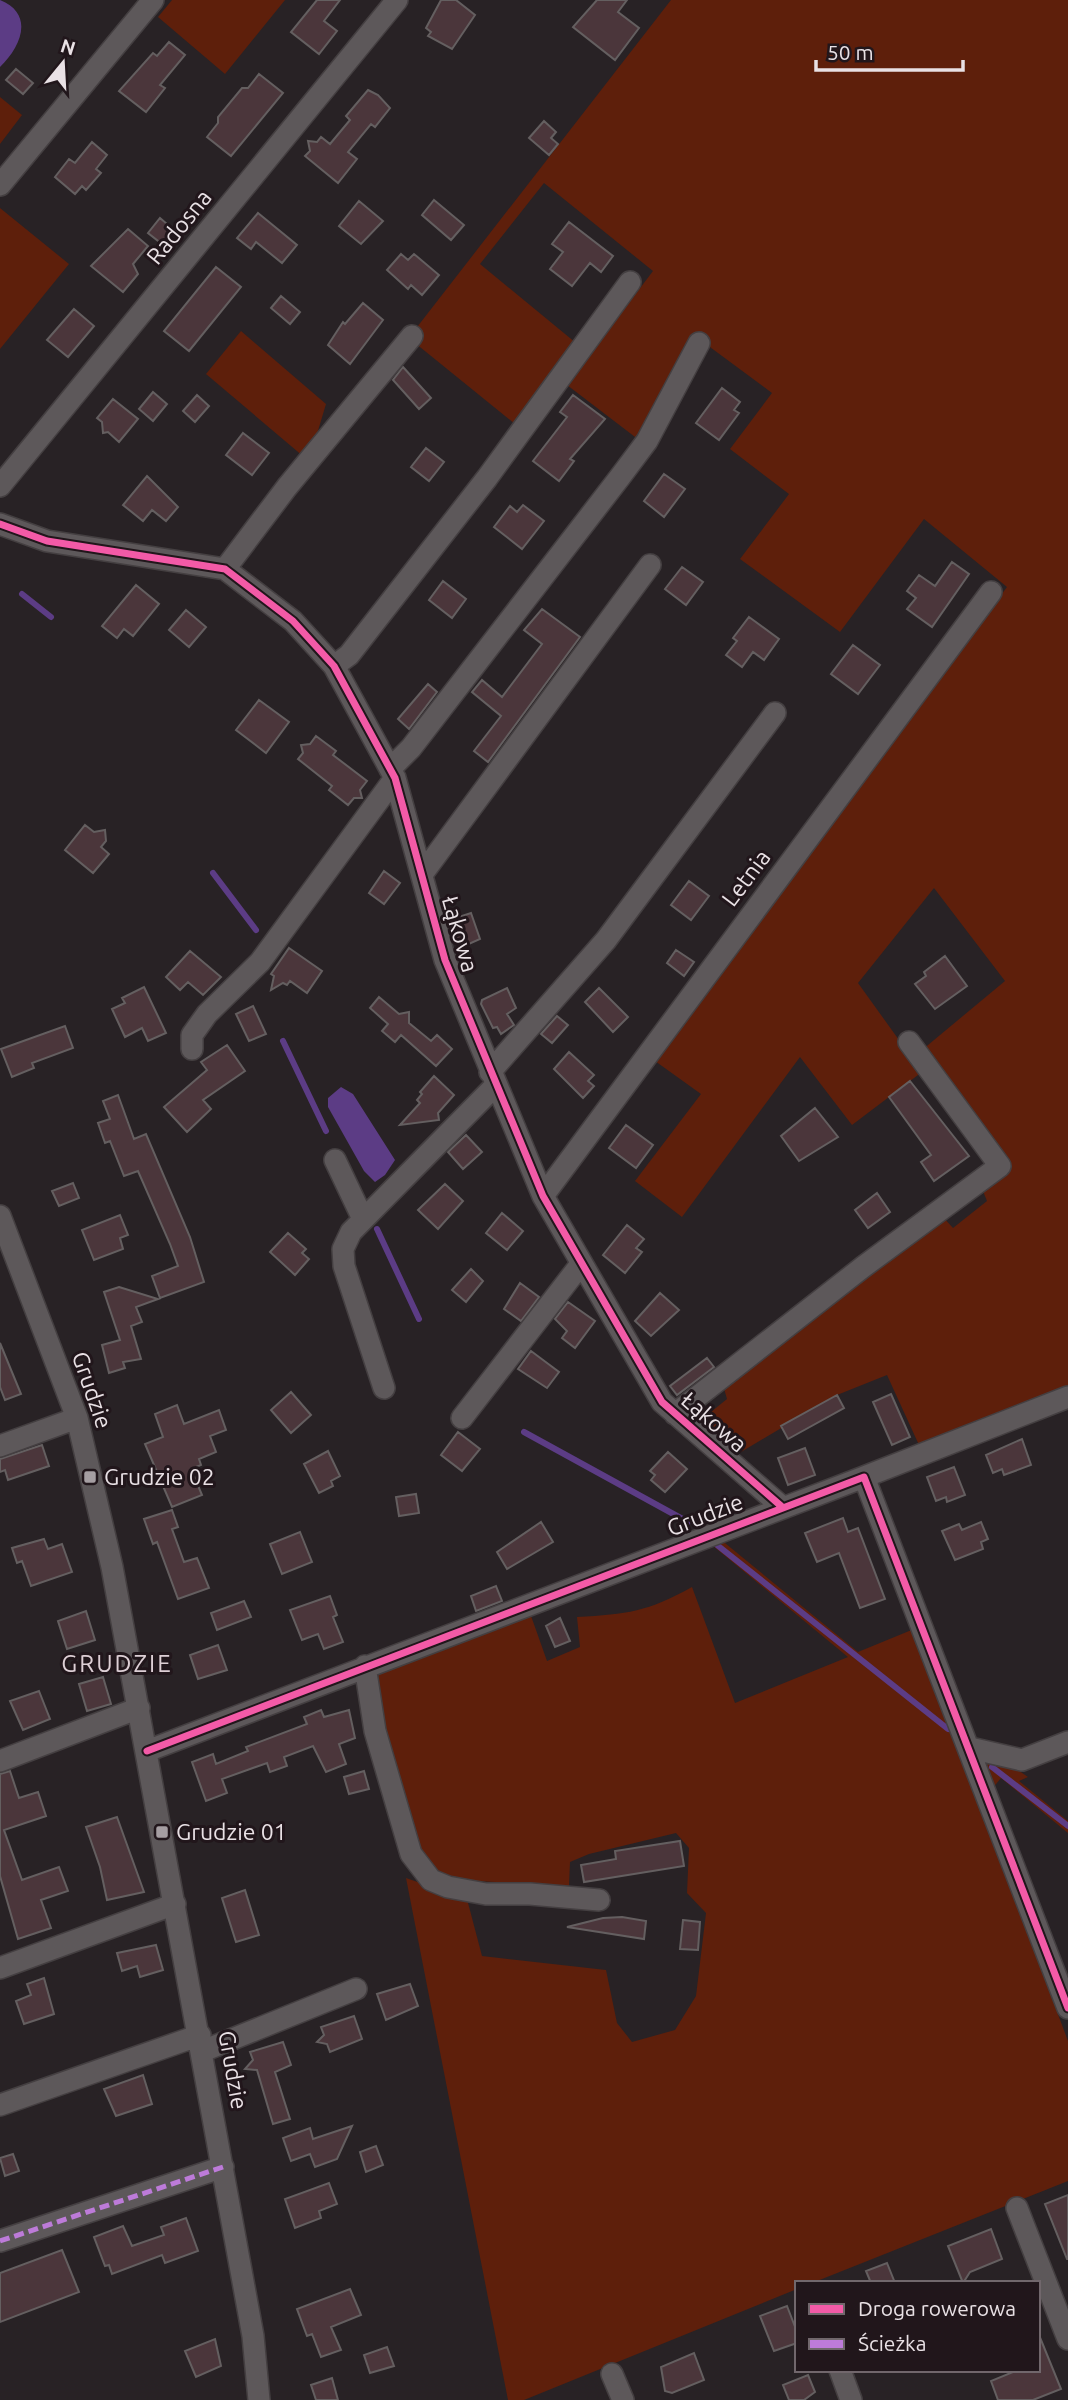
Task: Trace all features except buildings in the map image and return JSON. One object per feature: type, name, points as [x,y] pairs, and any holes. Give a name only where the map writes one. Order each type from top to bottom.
[{"type":"street","points":[[0,185],[153,0]]},
{"type":"street","name":"Radosna","points":[[0,486],[397,0]]},
{"type":"street","points":[[334,666],[349,655],[479,488],[630,282]]},
{"type":"street","points":[[225,569],[287,487],[412,336]]},
{"type":"street","points":[[192,1049],[192,1035],[207,1014],[260,962],[411,748],[647,441],[699,344]]},
{"type":"street","name":"Łąkowa","points":[[0,524],[47,541],[225,569],[293,621],[334,666],[393,773],[423,873],[445,960],[543,1196],[652,1387],[675,1414],[781,1506]]},
{"type":"street","points":[[423,873],[650,565]]},
{"type":"street","name":"Letnia","points":[[543,1196],[991,592]]},
{"type":"street","points":[[384,1388],[344,1266],[344,1249],[351,1232],[493,1079],[606,940],[775,713]]},
{"type":"street","name":"Łąkowa","points":[[675,1414],[863,1267],[1000,1166],[909,1042]]},
{"type":"street","points":[[335,1160],[363,1219]]},
{"type":"street","name":"Grudzie","points":[[0,1216],[6,1249],[77,1418],[112,1567],[253,2336],[259,2400]]},
{"type":"street","points":[[463,1418],[581,1264]]},
{"type":"street","name":"Grudzie","points":[[147,1751],[1068,1397]]},
{"type":"street","points":[[0,1446],[77,1418]]},
{"type":"street","points":[[864,1477],[1068,2008]]},
{"type":"street","points":[[365,1665],[375,1731],[411,1854],[430,1880],[448,1887],[486,1894],[530,1894],[599,1900]]},
{"type":"street","points":[[0,1760],[139,1708]]},
{"type":"street","points":[[970,1748],[1022,1760],[1068,1742]]},
{"type":"street","points":[[0,1968],[175,1904]]},
{"type":"street","points":[[0,2105],[201,2043],[355,1989]]},
{"type":"street","points":[[0,2241],[223,2167]]},
{"type":"street","points":[[1017,2208],[1068,2339]]},
{"type":"street","points":[[841,2372],[851,2400]]},
{"type":"street","points":[[612,2374],[623,2400]]},
{"type":"shaded area","points":[[0,0],[18,14],[21,31],[14,50],[0,67]]},
{"type":"shaded area","points":[[172,0],[285,0],[225,74],[158,17]]},
{"type":"shaded area","points":[[671,0],[1068,0],[1068,1388],[919,1445],[887,1375],[837,1395],[736,1455],[696,1424],[727,1399],[723,1385],[943,1217],[953,1228],[987,1201],[983,1191],[987,1184],[1010,1166],[1005,1154],[922,1050],[1005,981],[934,888],[858,983],[922,1072],[852,1125],[800,1057],[682,1217],[635,1181],[701,1094],[655,1061],[1007,587],[924,519],[840,632],[740,559],[789,494],[730,449],[772,393],[695,336],[639,440],[567,385],[653,271],[544,183],[480,264],[576,343],[515,424],[415,343],[414,331]]},
{"type":"shaded area","points":[[0,97],[22,115],[0,144]]},
{"type":"shaded area","points":[[0,208],[69,264],[0,349]]},
{"type":"shaded area","points":[[241,331],[326,404],[314,444],[304,457],[206,374]]},
{"type":"shaded area","points":[[341,1087],[353,1094],[395,1160],[385,1175],[375,1182],[364,1171],[328,1107],[328,1098]]},
{"type":"shaded area","points":[[720,1539],[858,1652],[914,1629],[1068,2041],[1068,2181],[817,2281],[795,2281],[795,2290],[524,2400],[508,2400],[406,1878],[467,1899],[482,1956],[606,1970],[617,2023],[632,2042],[675,2030],[696,1996],[706,1913],[687,1893],[689,1848],[676,1833],[589,1854],[570,1862],[569,1886],[457,1880],[425,1864],[385,1744],[378,1675],[530,1613],[547,1661],[580,1647],[577,1617],[610,1615],[649,1607],[692,1587],[735,1703],[848,1657],[707,1541]]},
{"type":"shaded area","points":[[986,1757],[1012,1766],[1028,1777],[1019,1781],[1068,1821],[1068,1833],[1001,1778],[992,1789],[981,1762]]},
{"type":"waterway","points":[[22,594],[51,617]]},
{"type":"waterway","points":[[213,873],[256,930]]},
{"type":"waterway","points":[[283,1041],[326,1131]]},
{"type":"waterway","points":[[377,1229],[419,1319]]},
{"type":"waterway","points":[[524,1432],[688,1522]]},
{"type":"waterway","points":[[712,1541],[948,1729]]},
{"type":"waterway","points":[[992,1767],[1068,1826]]},
{"type":"marked path","points":[[0,2241],[223,2167]]},
{"type":"cycle path","points":[[0,524],[47,541],[225,569],[293,621],[334,666],[395,778],[445,960],[543,1196],[662,1402],[781,1506]]},
{"type":"cycle path","points":[[147,1751],[864,1477],[1068,2008]]},
{"type":"place","name":"Grudzie 02","points":[[90,1477]]},
{"type":"place","name":"Grudzie 01","points":[[162,1832]]},
{"type":"district","name":"GRUDZIE","points":[[117,1664]]}]
